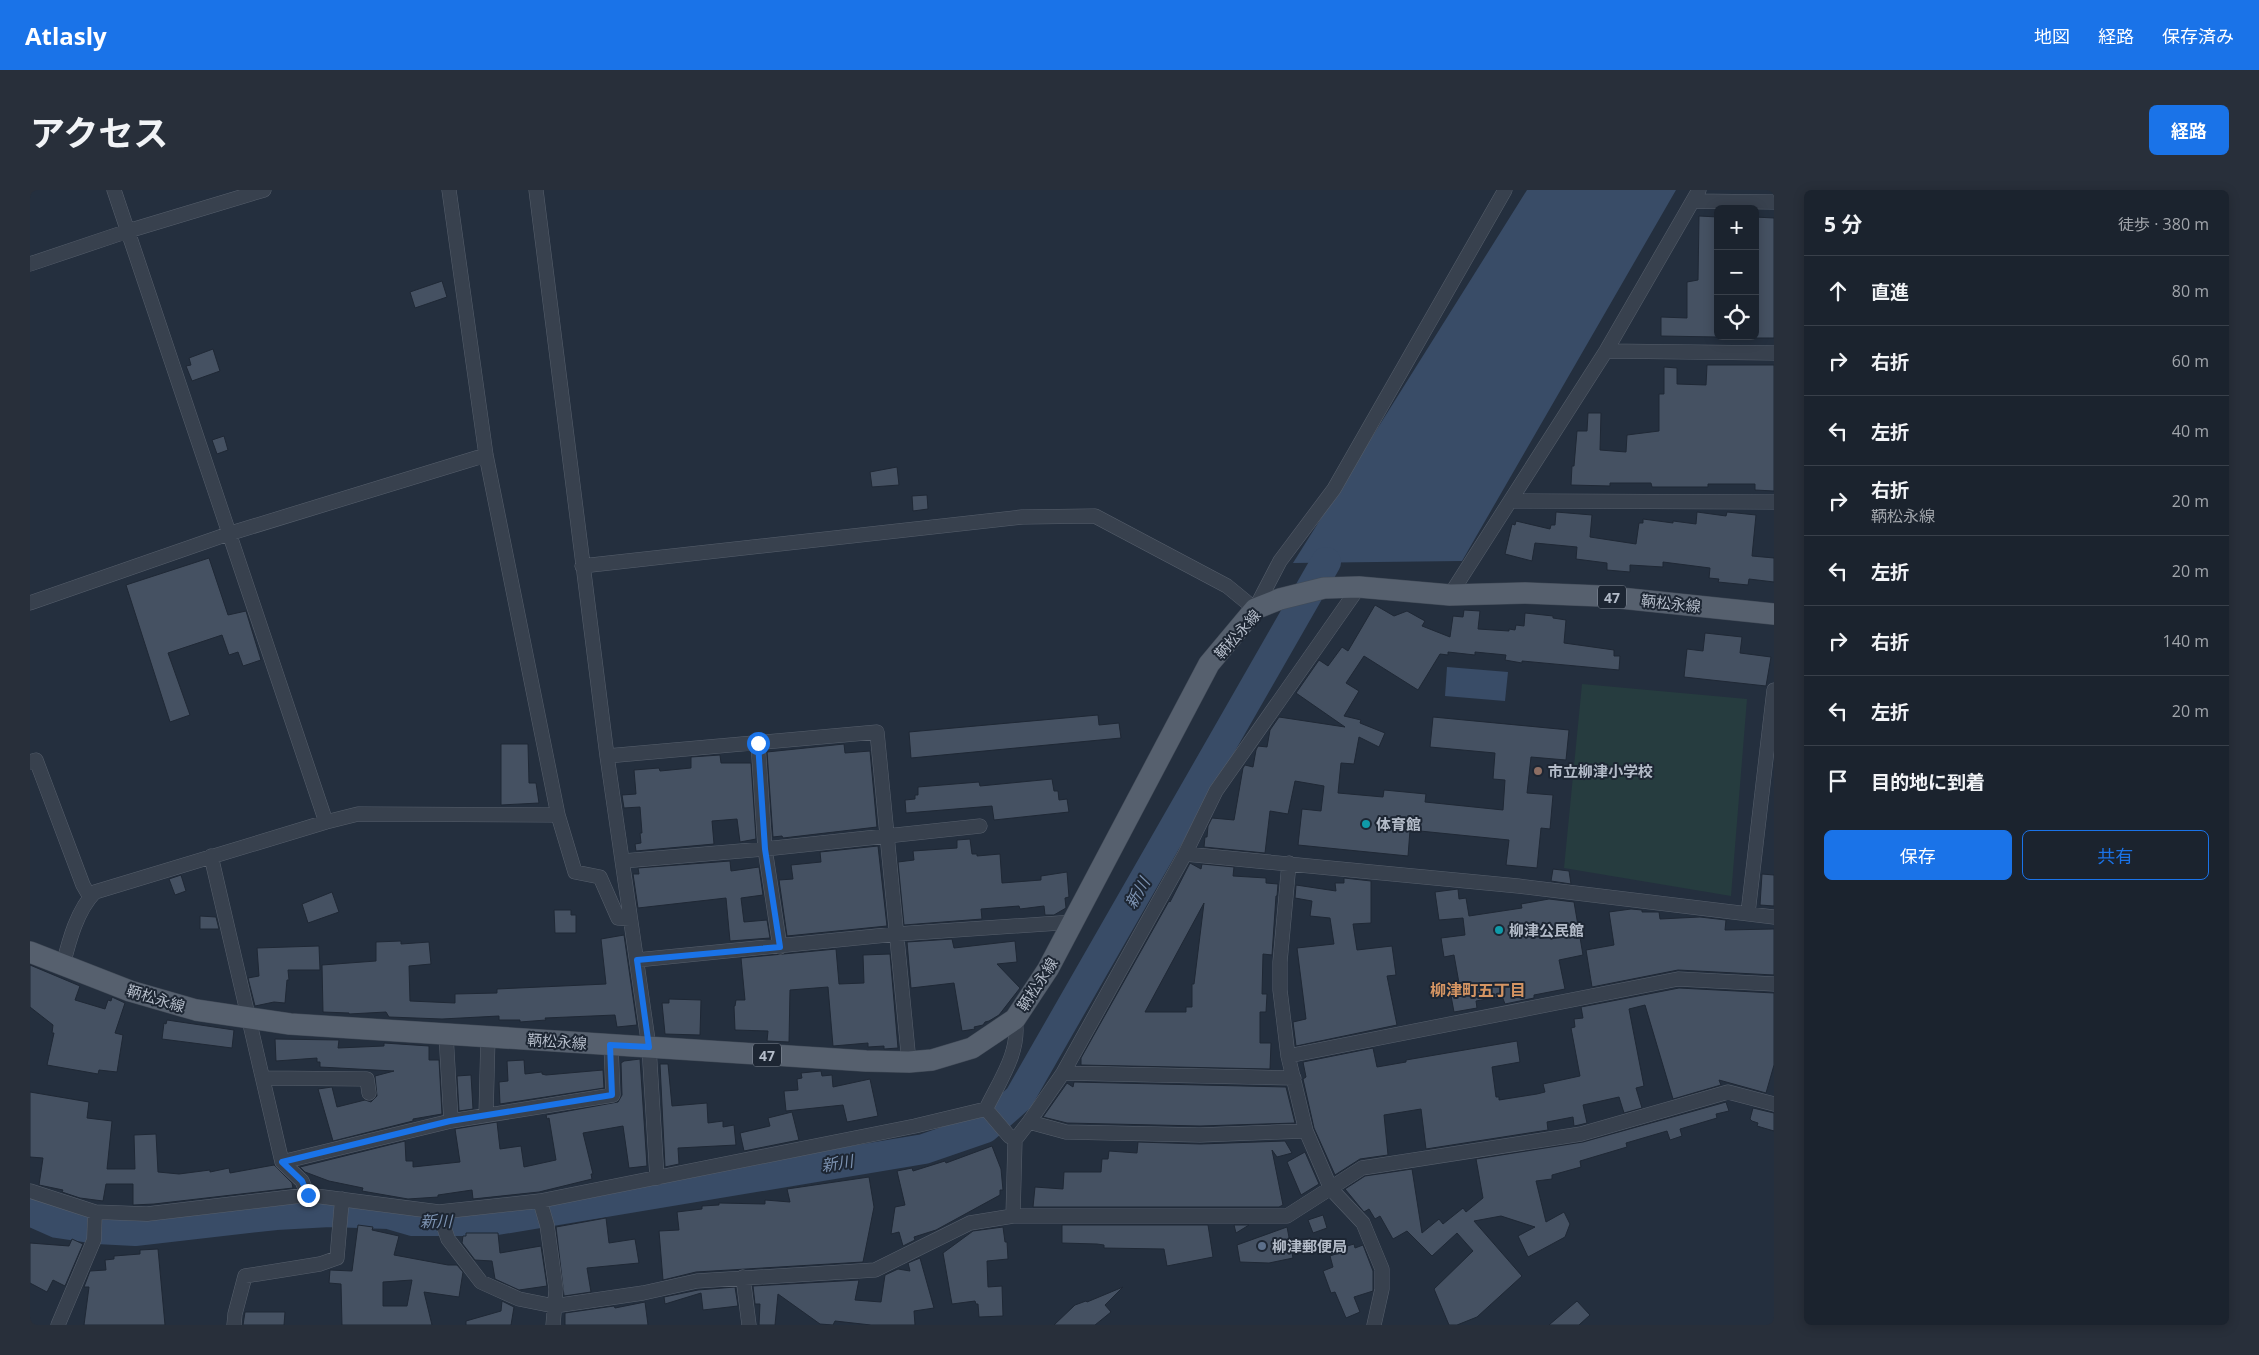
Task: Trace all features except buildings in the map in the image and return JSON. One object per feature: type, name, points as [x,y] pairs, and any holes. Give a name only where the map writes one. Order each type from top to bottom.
[{"type":"main road","name":"鞆松永線","points":[[30,952],[130,991],[196,1010],[290,1024],[909,1062],[932,1060],[972,1048],[1014,1019],[1048,969],[1074,922],[1209,664],[1261,606],[1324,588],[1356,587],[1450,595],[1525,593],[1601,596],[1774,614]]},
{"type":"street","points":[[114,190],[326,822]]},
{"type":"street","points":[[30,264],[128,231],[264,190]]},
{"type":"street","points":[[449,190],[486,454],[558,815],[575,872],[600,878],[618,918],[630,919]]},
{"type":"street","points":[[536,190],[607,756],[649,1047],[657,1178]]},
{"type":"street","points":[[582,566],[1022,517],[1095,516],[1261,606],[1280,562],[1334,489],[1504,190]]},
{"type":"street","points":[[1450,595],[1512,501],[1606,351],[1696,196],[1774,202]]},
{"type":"street","points":[[1606,351],[1774,353]]},
{"type":"street","points":[[30,603],[228,534],[486,454]]},
{"type":"street","points":[[1512,501],[1774,502]]},
{"type":"street","points":[[1012,1138],[1030,1122],[1063,1073],[1185,854],[1216,791],[1356,587]]},
{"type":"street","points":[[1748,913],[1768,794],[1774,690]]},
{"type":"street","points":[[607,756],[877,732],[909,1062]]},
{"type":"street","points":[[758,743],[765,849],[780,947]]},
{"type":"street","points":[[30,762],[36,760],[83,886],[90,897]]},
{"type":"street","points":[[62,965],[71,936],[90,897],[95,892],[211,856],[358,814],[558,815]]},
{"type":"street","points":[[623,861],[765,849],[980,826]]},
{"type":"street","points":[[1185,854],[1518,886],[1774,917]]},
{"type":"street","points":[[211,856],[282,1162],[302,1181],[308,1195]]},
{"type":"street","points":[[1289,863],[1280,962],[1280,990],[1288,1056],[1306,1131],[1331,1189],[1363,1222],[1382,1269],[1382,1289],[1374,1325]]},
{"type":"street","points":[[637,960],[897,934],[1074,922]]},
{"type":"street","points":[[1288,1056],[1678,979],[1774,984]]},
{"type":"street","points":[[986,1109],[1015,1049],[1017,1033],[1014,1019]]},
{"type":"street","points":[[446,1034],[450,1121]]},
{"type":"street","points":[[486,1115],[488,1037]]},
{"type":"street","points":[[282,1162],[450,1121],[612,1095],[610,1045]]},
{"type":"street","points":[[1063,1073],[1294,1078]]},
{"type":"street","points":[[263,1078],[367,1079],[369,1093]]},
{"type":"street","points":[[439,1212],[448,1240],[481,1282],[519,1299],[554,1306],[643,1293],[697,1281],[875,1270],[970,1222],[1013,1216],[1287,1216],[1362,1168],[1581,1134],[1728,1092],[1774,1104]]},
{"type":"street","points":[[986,1109],[1012,1138],[1013,1216]]},
{"type":"street","points":[[30,1191],[95,1212],[147,1214],[308,1195],[439,1212],[540,1201],[915,1126],[986,1109]]},
{"type":"street","points":[[1030,1122],[1066,1132],[1200,1135],[1306,1131]]},
{"type":"street","points":[[234,1325],[234,1314],[245,1276],[320,1264],[338,1258],[342,1199]]},
{"type":"street","points":[[540,1201],[546,1225],[556,1289],[553,1325]]},
{"type":"street","points":[[58,1325],[94,1240],[95,1212]]},
{"type":"street","points":[[743,1277],[749,1325]]},
{"type":"green space","points":[[1582,684],[1747,699],[1731,896],[1564,868]]},
{"type":"water","points":[[1527,190],[1676,190],[1462,561],[1293,563]]},
{"type":"water","points":[[1447,667],[1508,672],[1505,701],[1445,696]]},
{"type":"waterway","name":"新川","points":[[30,1211],[57,1223],[97,1229],[135,1231],[276,1215],[330,1212],[389,1214],[413,1221],[491,1221],[924,1149],[985,1128],[1019,1098],[1326,562]]},
{"type":"place","name":"市立柳津小学校","points":[[1538,771]]},
{"type":"place","name":"体育館","points":[[1366,824]]},
{"type":"place","name":"柳津公民館","points":[[1499,930]]},
{"type":"place","name":"柳津郵便局","points":[[1262,1246]]},
{"type":"district","name":"柳津町五丁目","points":[[1478,990]]},
{"type":"route","points":[[308,1195],[302,1181],[282,1162],[450,1121],[612,1095],[610,1045],[649,1047],[637,960],[780,947],[765,849],[758,743]]}]
